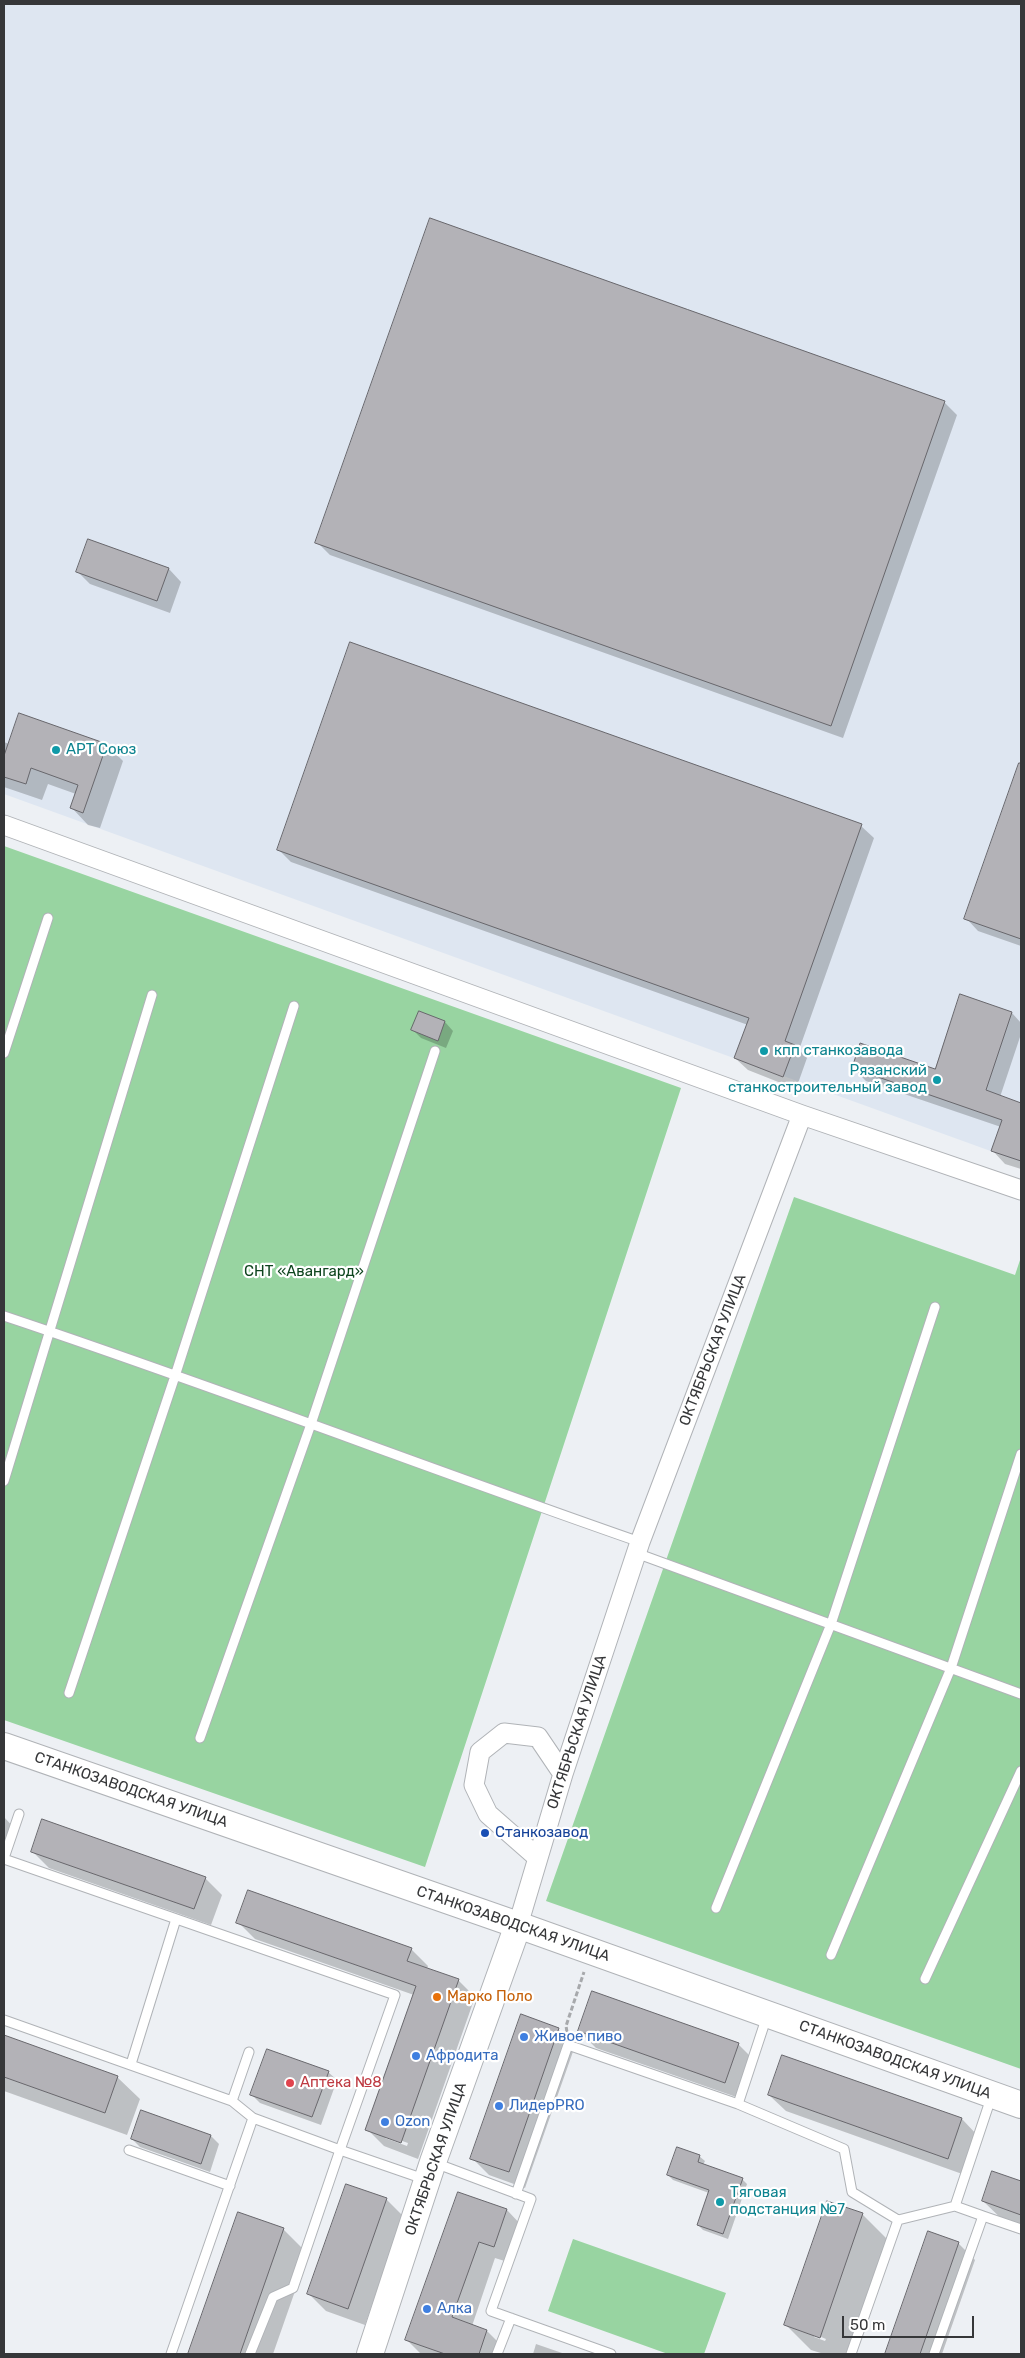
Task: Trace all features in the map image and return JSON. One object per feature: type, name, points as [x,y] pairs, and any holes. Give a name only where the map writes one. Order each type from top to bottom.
[{"type":"street","points":[[4,825],[802,1115],[1021,1190]]},
{"type":"street","name":"ОКТЯБРЬСКАЯ УЛИЦА","points":[[370,2354],[430,2171],[518,1925],[562,1774],[638,1548],[802,1115]]},
{"type":"street","points":[[537,1857],[488,1814],[474,1785],[480,1752],[504,1733],[538,1737],[562,1774]]},
{"type":"street","name":"СТАНКОЗАВОДСКАЯ УЛИЦА","points":[[4,1746],[518,1925],[1021,2105]]},
{"type":"lane","points":[[4,1053],[48,918]]},
{"type":"lane","points":[[4,1481],[152,995]]},
{"type":"lane","points":[[69,1693],[175,1376],[294,1006]]},
{"type":"lane","points":[[200,1738],[310,1424],[435,1051]]},
{"type":"lane","points":[[716,1908],[831,1624],[935,1308]]},
{"type":"lane","points":[[4,1316],[310,1424],[638,1548],[831,1624],[1021,1694]]},
{"type":"lane","points":[[832,1955],[951,1668],[1021,1454]]},
{"type":"lane","points":[[925,1979],[1021,1771]]},
{"type":"lane","points":[[19,1814],[4,1859],[395,1995],[293,2288],[272,2297],[250,2354]]},
{"type":"lane","points":[[131,2064],[176,1919]]},
{"type":"lane","points":[[738,2104],[768,2014]]},
{"type":"lane","points":[[4,2020],[232,2101],[253,2118],[340,2150],[430,2171],[531,2199],[491,2311],[612,2354]]},
{"type":"lane","points":[[516,2194],[568,2045],[738,2104],[844,2149],[852,2192],[898,2220],[955,2206],[1021,2229]]},
{"type":"lane","points":[[232,2101],[249,2052]]},
{"type":"lane","points":[[955,2206],[992,2095]]},
{"type":"lane","points":[[171,2354],[253,2118]]},
{"type":"lane","points":[[129,2150],[230,2186]]},
{"type":"lane","points":[[934,2354],[983,2216]]},
{"type":"lane","points":[[851,2354],[898,2220]]},
{"type":"lane","points":[[497,2354],[510,2318]]},
{"type":"path","points":[[568,2045],[566,2026],[591,1951]]},
{"type":"shaded area","points":[[4,4],[1021,4],[1021,1162],[4,794]]},
{"type":"green space","name":"СНТ «Авангард»","points":[[4,846],[681,1088],[425,1867],[4,1720]]},
{"type":"green space","points":[[794,1197],[1015,1275],[1021,1257],[1021,2069],[546,1901]]},
{"type":"green space","points":[[573,2239],[726,2293],[704,2354],[668,2354],[548,2311]]},
{"type":"building","points":[[430,218],[945,401],[831,726],[315,543]]},
{"type":"building","points":[[88,539],[169,568],[157,601],[76,572]]},
{"type":"building","points":[[350,642],[862,824],[785,1041],[795,1045],[783,1077],[734,1058],[749,1018],[277,850]]},
{"type":"building","name":"АРТ Союз","points":[[19,713],[107,744],[83,813],[70,808],[78,785],[31,768],[26,784],[4,777],[4,756]]},
{"type":"building","points":[[1019,763],[1021,763],[1021,939],[964,919]]},
{"type":"building","name":"Рязанский станкостроительный завод","points":[[960,994],[1012,1012],[986,1090],[1021,1103],[1021,1161],[991,1151],[1002,1120],[852,1068],[860,1043],[935,1069]]},
{"type":"building","points":[[419,1011],[445,1021],[438,1041],[411,1030]]},
{"type":"building","points":[[42,1819],[206,1877],[194,1909],[31,1852]]},
{"type":"building","points":[[248,1890],[412,1948],[407,1961],[459,1979],[401,2143],[365,2130],[416,1986],[236,1923]]},
{"type":"building","points":[[592,1991],[739,2043],[725,2083],[578,2031]]},
{"type":"building","points":[[521,2014],[559,2028],[509,2172],[470,2159]]},
{"type":"building","points":[[4,2035],[118,2076],[105,2113],[4,2077]]},
{"type":"building","name":"Аптека №8","points":[[267,2049],[329,2071],[312,2117],[250,2095]]},
{"type":"building","points":[[782,2055],[962,2118],[948,2159],[768,2095]]},
{"type":"building","points":[[141,2110],[211,2135],[201,2164],[131,2139]]},
{"type":"building","points":[[677,2147],[700,2155],[698,2162],[743,2178],[723,2234],[697,2225],[709,2190],[667,2175]]},
{"type":"building","points":[[992,2171],[1021,2181],[1021,2215],[982,2201]]},
{"type":"building","points":[[346,2184],[387,2198],[348,2309],[307,2294]]},
{"type":"building","points":[[458,2192],[507,2209],[494,2247],[479,2242],[452,2317],[487,2330],[479,2354],[445,2354],[405,2340]]},
{"type":"building","points":[[827,2201],[863,2213],[820,2338],[784,2325]]},
{"type":"building","points":[[238,2212],[284,2228],[240,2354],[188,2354]]},
{"type":"building","points":[[928,2231],[959,2242],[920,2354],[885,2354]]},
{"type":"place","name":"АРТ Союз","points":[[56,750]]},
{"type":"place","name":"кпп станкозавода","points":[[764,1051]]},
{"type":"place","name":"Рязанский станкостроительный завод","points":[[937,1080]]},
{"type":"place","name":"Станкозавод","points":[[485,1833]]},
{"type":"place","name":"Марко Поло","points":[[437,1997]]},
{"type":"place","name":"Живое пиво","points":[[524,2037]]},
{"type":"place","name":"Афродита","points":[[416,2056]]},
{"type":"place","name":"Аптека №8","points":[[290,2083]]},
{"type":"place","name":"ЛидерPRO","points":[[499,2106]]},
{"type":"place","name":"Ozon","points":[[385,2122]]},
{"type":"place","name":"Тяговая подстанция №7","points":[[720,2202]]},
{"type":"place","name":"Алка","points":[[427,2309]]}]
